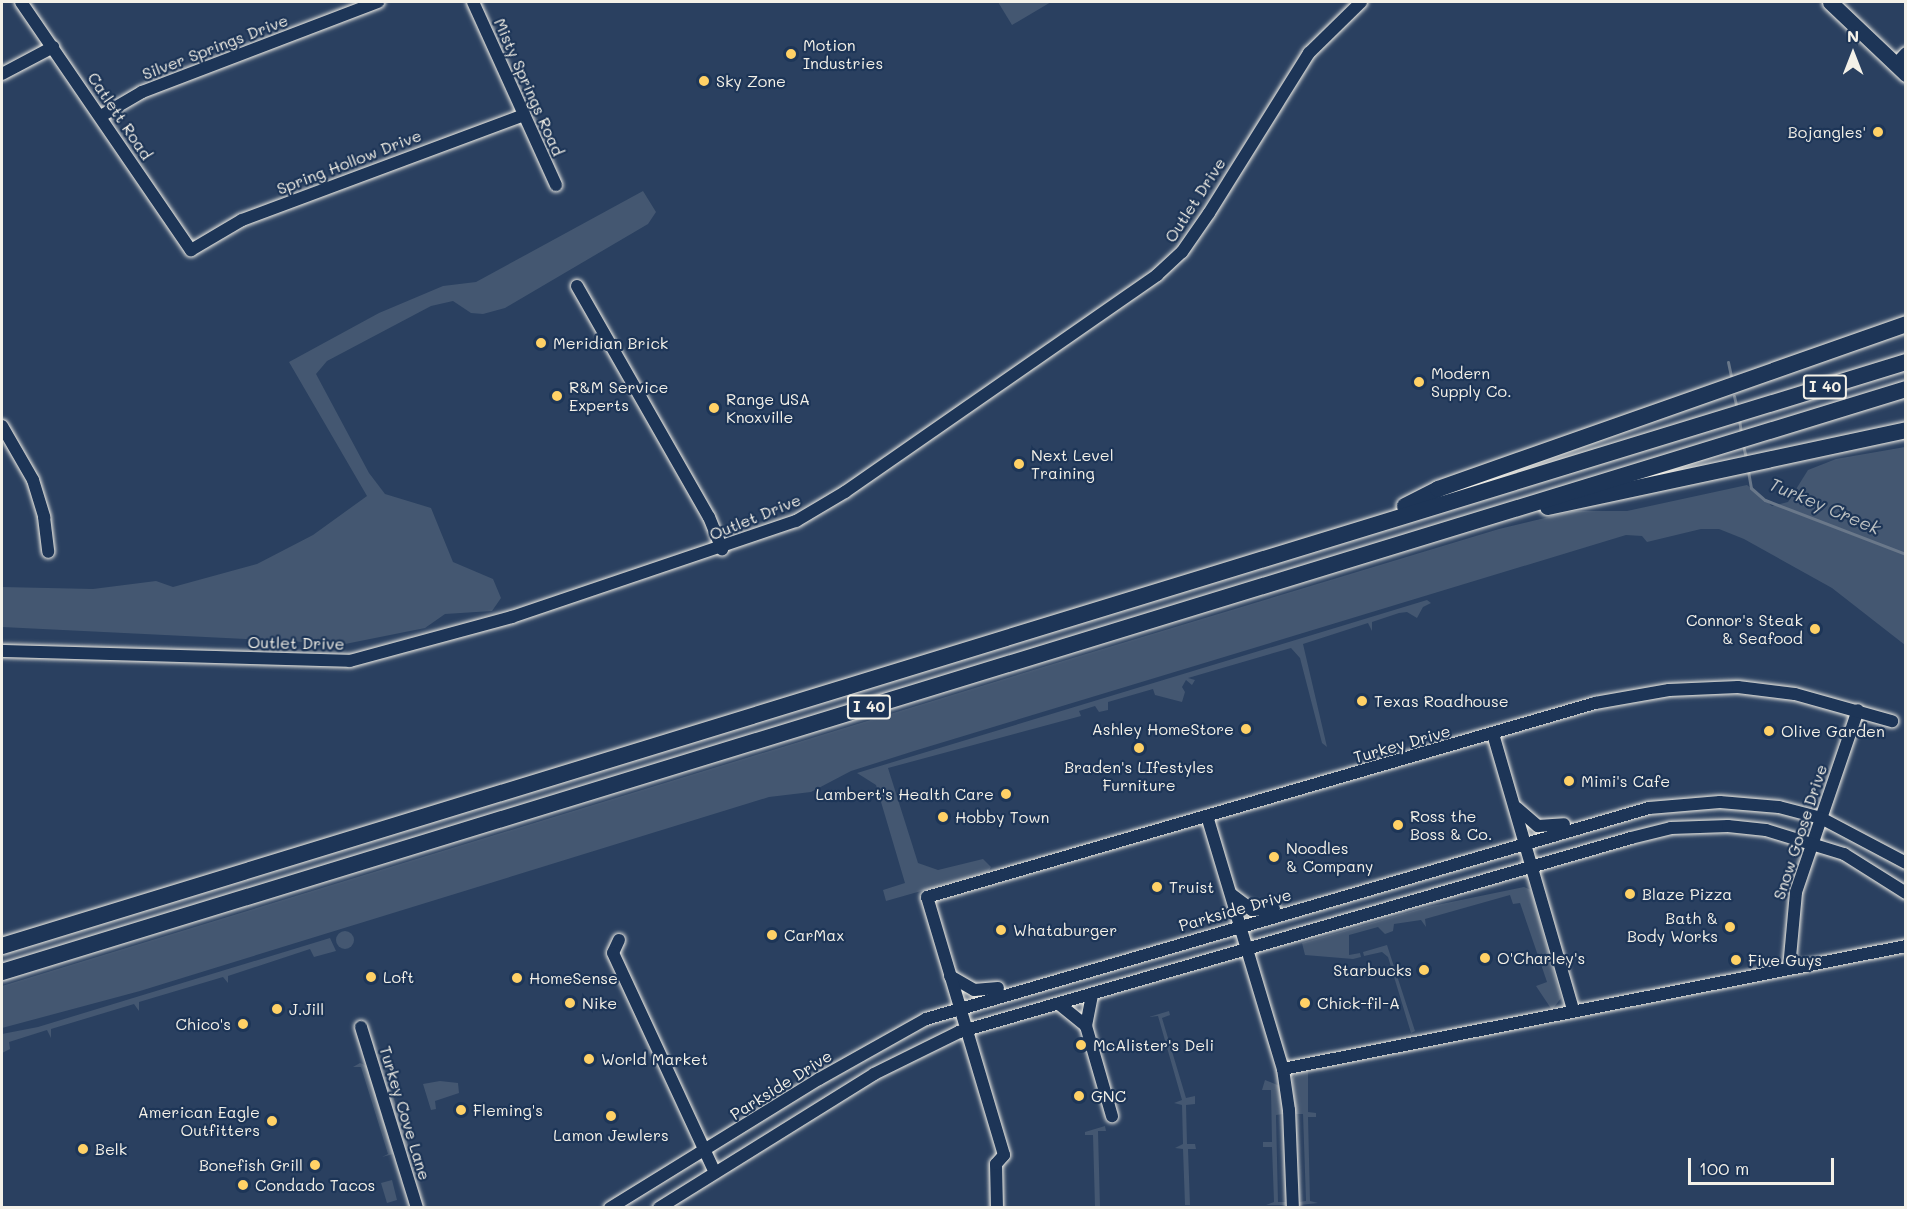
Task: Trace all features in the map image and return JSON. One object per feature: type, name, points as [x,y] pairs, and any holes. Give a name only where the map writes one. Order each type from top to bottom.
[{"type":"highway","points":[[1353,531],[1438,489],[1905,324]]},
{"type":"highway","name":"I 40","points":[[2,946],[1905,362]]},
{"type":"highway","name":"I 40","points":[[2,972],[1465,525],[1905,388]]},
{"type":"highway","points":[[1465,525],[1905,430]]},
{"type":"main road","points":[[1830,2],[1902,64]]},
{"type":"street","name":"Catlett Road","points":[[21,2],[191,250]]},
{"type":"street","name":"Silver Springs Drive","points":[[101,116],[142,92],[378,2]]},
{"type":"street","name":"Misty Springs Road","points":[[473,2],[556,185]]},
{"type":"street","name":"Outlet Drive","points":[[2,651],[350,661],[512,617],[780,529],[831,501],[1157,275],[1182,252],[1209,213],[1309,53],[1361,2]]},
{"type":"street","points":[[2,74],[53,47]]},
{"type":"street","name":"Spring Hollow Drive","points":[[191,250],[242,220],[524,115]]},
{"type":"street","points":[[577,286],[709,517],[722,549]]},
{"type":"street","points":[[2,426],[33,480],[44,517],[48,552]]},
{"type":"street","name":"Turkey Drive","points":[[950,976],[927,897],[1595,704],[1669,690],[1738,687],[1795,694],[1892,721]]},
{"type":"street","name":"Snow Goose Drive","points":[[1789,968],[1792,907],[1858,710]]},
{"type":"street","points":[[1493,734],[1534,867],[1573,1010]]},
{"type":"street","points":[[1512,800],[1538,826],[1550,828],[1577,820],[1597,823]]},
{"type":"street","name":"Parkside Drive","points":[[610,1208],[894,1035],[958,1008],[1649,808],[1720,802],[1757,803],[1821,818],[1905,863]]},
{"type":"street","points":[[1207,816],[1283,1069],[1289,1110],[1293,1208]]},
{"type":"street","points":[[658,1208],[885,1068],[965,1030],[1671,828],[1728,826],[1813,842],[1876,872],[1905,894]]},
{"type":"street","points":[[1230,893],[1242,904],[1259,911],[1302,908]]},
{"type":"street","points":[[619,940],[613,953],[715,1173]]},
{"type":"street","points":[[1283,1069],[1905,946]]},
{"type":"street","points":[[950,976],[983,992],[1006,986],[1026,988]]},
{"type":"street","points":[[950,976],[1004,1155],[996,1164],[997,1208]]},
{"type":"street","points":[[1092,995],[1086,1026],[1112,1116]]},
{"type":"street","points":[[1059,1004],[1086,1026]]},
{"type":"street","name":"Turkey Cove Lane","points":[[362,1028],[417,1208]]},
{"type":"shaded area","points":[[998,2],[1051,2],[1012,25]]},
{"type":"shaded area","points":[[643,191],[656,212],[648,224],[505,308],[483,314],[471,313],[453,301],[431,306],[327,361],[316,374],[369,473],[385,494],[431,508],[453,562],[493,579],[501,598],[492,611],[445,614],[425,628],[345,644],[2,627],[2,587],[93,589],[156,581],[173,587],[257,564],[313,535],[367,496],[289,362],[379,313],[443,286],[476,282]]},
{"type":"shaded area","points":[[1905,447],[1905,645],[1832,588],[1744,539],[1719,529],[1701,529],[1647,542],[1642,536],[1626,535],[914,751],[851,771],[811,792],[769,797],[140,991],[2,1028],[2,986],[1066,660],[1499,529],[1574,511],[1627,511],[1747,485],[1772,506],[1788,502],[1808,470],[1836,459]]},
{"type":"shaded area","points":[[1427,600],[1431,603],[1423,607],[1417,618],[1407,612],[1399,613],[1372,622],[1372,631],[1368,623],[1303,644],[1327,747],[1322,743],[1300,658],[1291,648],[1188,678],[1195,680],[1192,685],[1186,680],[1182,687],[1185,692],[1182,702],[1155,695],[1153,689],[1108,702],[1108,710],[1099,712],[1095,706],[1079,711],[1081,716],[888,768],[918,863],[938,870],[983,859],[991,867],[988,872],[886,901],[883,890],[905,883],[876,785],[857,773]]},
{"type":"shaded area","points":[[1524,887],[1531,890],[1561,998],[1552,1010],[1536,986],[1547,982],[1520,903],[1513,904],[1510,895],[1425,919],[1426,927],[1421,920],[1394,924],[1393,931],[1385,934],[1378,927],[1349,935],[1349,955],[1360,953],[1361,957],[1353,959],[1305,955],[1302,943],[1427,907]]},
{"type":"shaded area","points":[[345,931],[351,934],[354,940],[351,946],[345,949],[339,946],[336,940],[339,934]]},
{"type":"shaded area","points":[[330,938],[336,951],[314,957],[310,949],[228,976],[228,983],[223,977],[139,1002],[139,1011],[134,1004],[51,1029],[51,1038],[47,1030],[9,1042],[10,1049],[2,1053],[2,1034],[38,1027]]},
{"type":"shaded area","points":[[1387,945],[1415,1031],[1411,1033],[1388,957],[1382,952],[1364,956],[1363,952]]},
{"type":"shaded area","points":[[1169,1011],[1170,1015],[1162,1018],[1186,1098],[1195,1096],[1195,1104],[1186,1105],[1187,1144],[1195,1144],[1196,1149],[1188,1149],[1190,1205],[1185,1205],[1183,1149],[1175,1148],[1183,1144],[1182,1105],[1174,1103],[1182,1100],[1158,1016],[1149,1017]]},
{"type":"shaded area","points":[[360,1063],[367,1066],[393,1154],[382,1157],[388,1154],[361,1067],[353,1067]]},
{"type":"shaded area","points":[[1315,1068],[1308,1070],[1308,1112],[1316,1113],[1316,1117],[1308,1117],[1310,1201],[1318,1203],[1300,1205],[1299,1202],[1306,1201],[1303,1114],[1296,1114],[1292,1079],[1299,1070]]},
{"type":"shaded area","points":[[1265,1080],[1280,1086],[1283,1114],[1276,1115],[1278,1202],[1286,1202],[1285,1205],[1266,1205],[1274,1202],[1272,1147],[1263,1147],[1263,1142],[1272,1142],[1271,1090],[1262,1090]]},
{"type":"shaded area","points":[[440,1081],[458,1083],[459,1093],[435,1101],[436,1109],[431,1110],[423,1084]]},
{"type":"shaded area","points":[[389,1083],[409,1148],[406,1150],[387,1088]]},
{"type":"shaded area","points":[[1105,1126],[1106,1131],[1098,1131],[1100,1207],[1095,1207],[1093,1135],[1085,1135],[1085,1132]]},
{"type":"shaded area","points":[[392,1180],[397,1200],[387,1203],[381,1183]]},
{"type":"waterway","name":"Turkey Creek","points":[[1728,362],[1731,376]]},
{"type":"waterway","name":"Turkey Creek","points":[[1734,396],[1737,409]]},
{"type":"waterway","name":"Turkey Creek","points":[[1739,419],[1741,433]]},
{"type":"waterway","name":"Turkey Creek","points":[[1743,445],[1746,458]]},
{"type":"waterway","name":"Turkey Creek","points":[[1748,471],[1751,488],[1765,500],[1906,554]]},
{"type":"place","name":"Motion Industries","points":[[791,54]]},
{"type":"place","name":"Sky Zone","points":[[704,81]]},
{"type":"place","name":"Bojangles'","points":[[1878,132]]},
{"type":"place","name":"Meridian Brick","points":[[541,343]]},
{"type":"place","name":"Modern Supply Co.","points":[[1419,382]]},
{"type":"place","name":"R&M Service Experts","points":[[557,396]]},
{"type":"place","name":"Range USA Knoxville","points":[[714,408]]},
{"type":"place","name":"Next Level Training","points":[[1019,464]]},
{"type":"place","name":"Connor's Steak & Seafood","points":[[1815,629]]},
{"type":"place","name":"Texas Roadhouse","points":[[1362,701]]},
{"type":"place","name":"Ashley HomeStore","points":[[1246,729]]},
{"type":"place","name":"Olive Garden","points":[[1769,731]]},
{"type":"place","name":"Braden's LIfestyles Furniture","points":[[1139,748]]},
{"type":"place","name":"Mimi's Cafe","points":[[1569,781]]},
{"type":"place","name":"Lambert's Health Care","points":[[1006,794]]},
{"type":"place","name":"Hobby Town","points":[[943,817]]},
{"type":"place","name":"Ross the Boss & Co.","points":[[1398,825]]},
{"type":"place","name":"Noodles & Company","points":[[1274,857]]},
{"type":"place","name":"Truist","points":[[1157,887]]},
{"type":"place","name":"Blaze Pizza","points":[[1630,894]]},
{"type":"place","name":"Bath & Body Works","points":[[1730,927]]},
{"type":"place","name":"Whataburger","points":[[1001,930]]},
{"type":"place","name":"CarMax","points":[[772,935]]},
{"type":"place","name":"O'Charley's","points":[[1485,958]]},
{"type":"place","name":"Five Guys","points":[[1736,960]]},
{"type":"place","name":"Starbucks","points":[[1424,970]]},
{"type":"place","name":"Loft","points":[[371,977]]},
{"type":"place","name":"HomeSense","points":[[517,978]]},
{"type":"place","name":"Nike","points":[[570,1003]]},
{"type":"place","name":"Chick-fil-A","points":[[1305,1003]]},
{"type":"place","name":"J.Jill","points":[[277,1009]]},
{"type":"place","name":"Chico's","points":[[243,1024]]},
{"type":"place","name":"McAlister's Deli","points":[[1081,1045]]},
{"type":"place","name":"World Market","points":[[589,1059]]},
{"type":"place","name":"GNC","points":[[1079,1096]]},
{"type":"place","name":"Fleming's","points":[[461,1110]]},
{"type":"place","name":"Lamon Jewlers","points":[[611,1116]]},
{"type":"place","name":"American Eagle Outfitters","points":[[272,1121]]},
{"type":"place","name":"Belk","points":[[83,1149]]},
{"type":"place","name":"Bonefish Grill","points":[[315,1165]]},
{"type":"place","name":"Condado Tacos","points":[[243,1185]]}]
